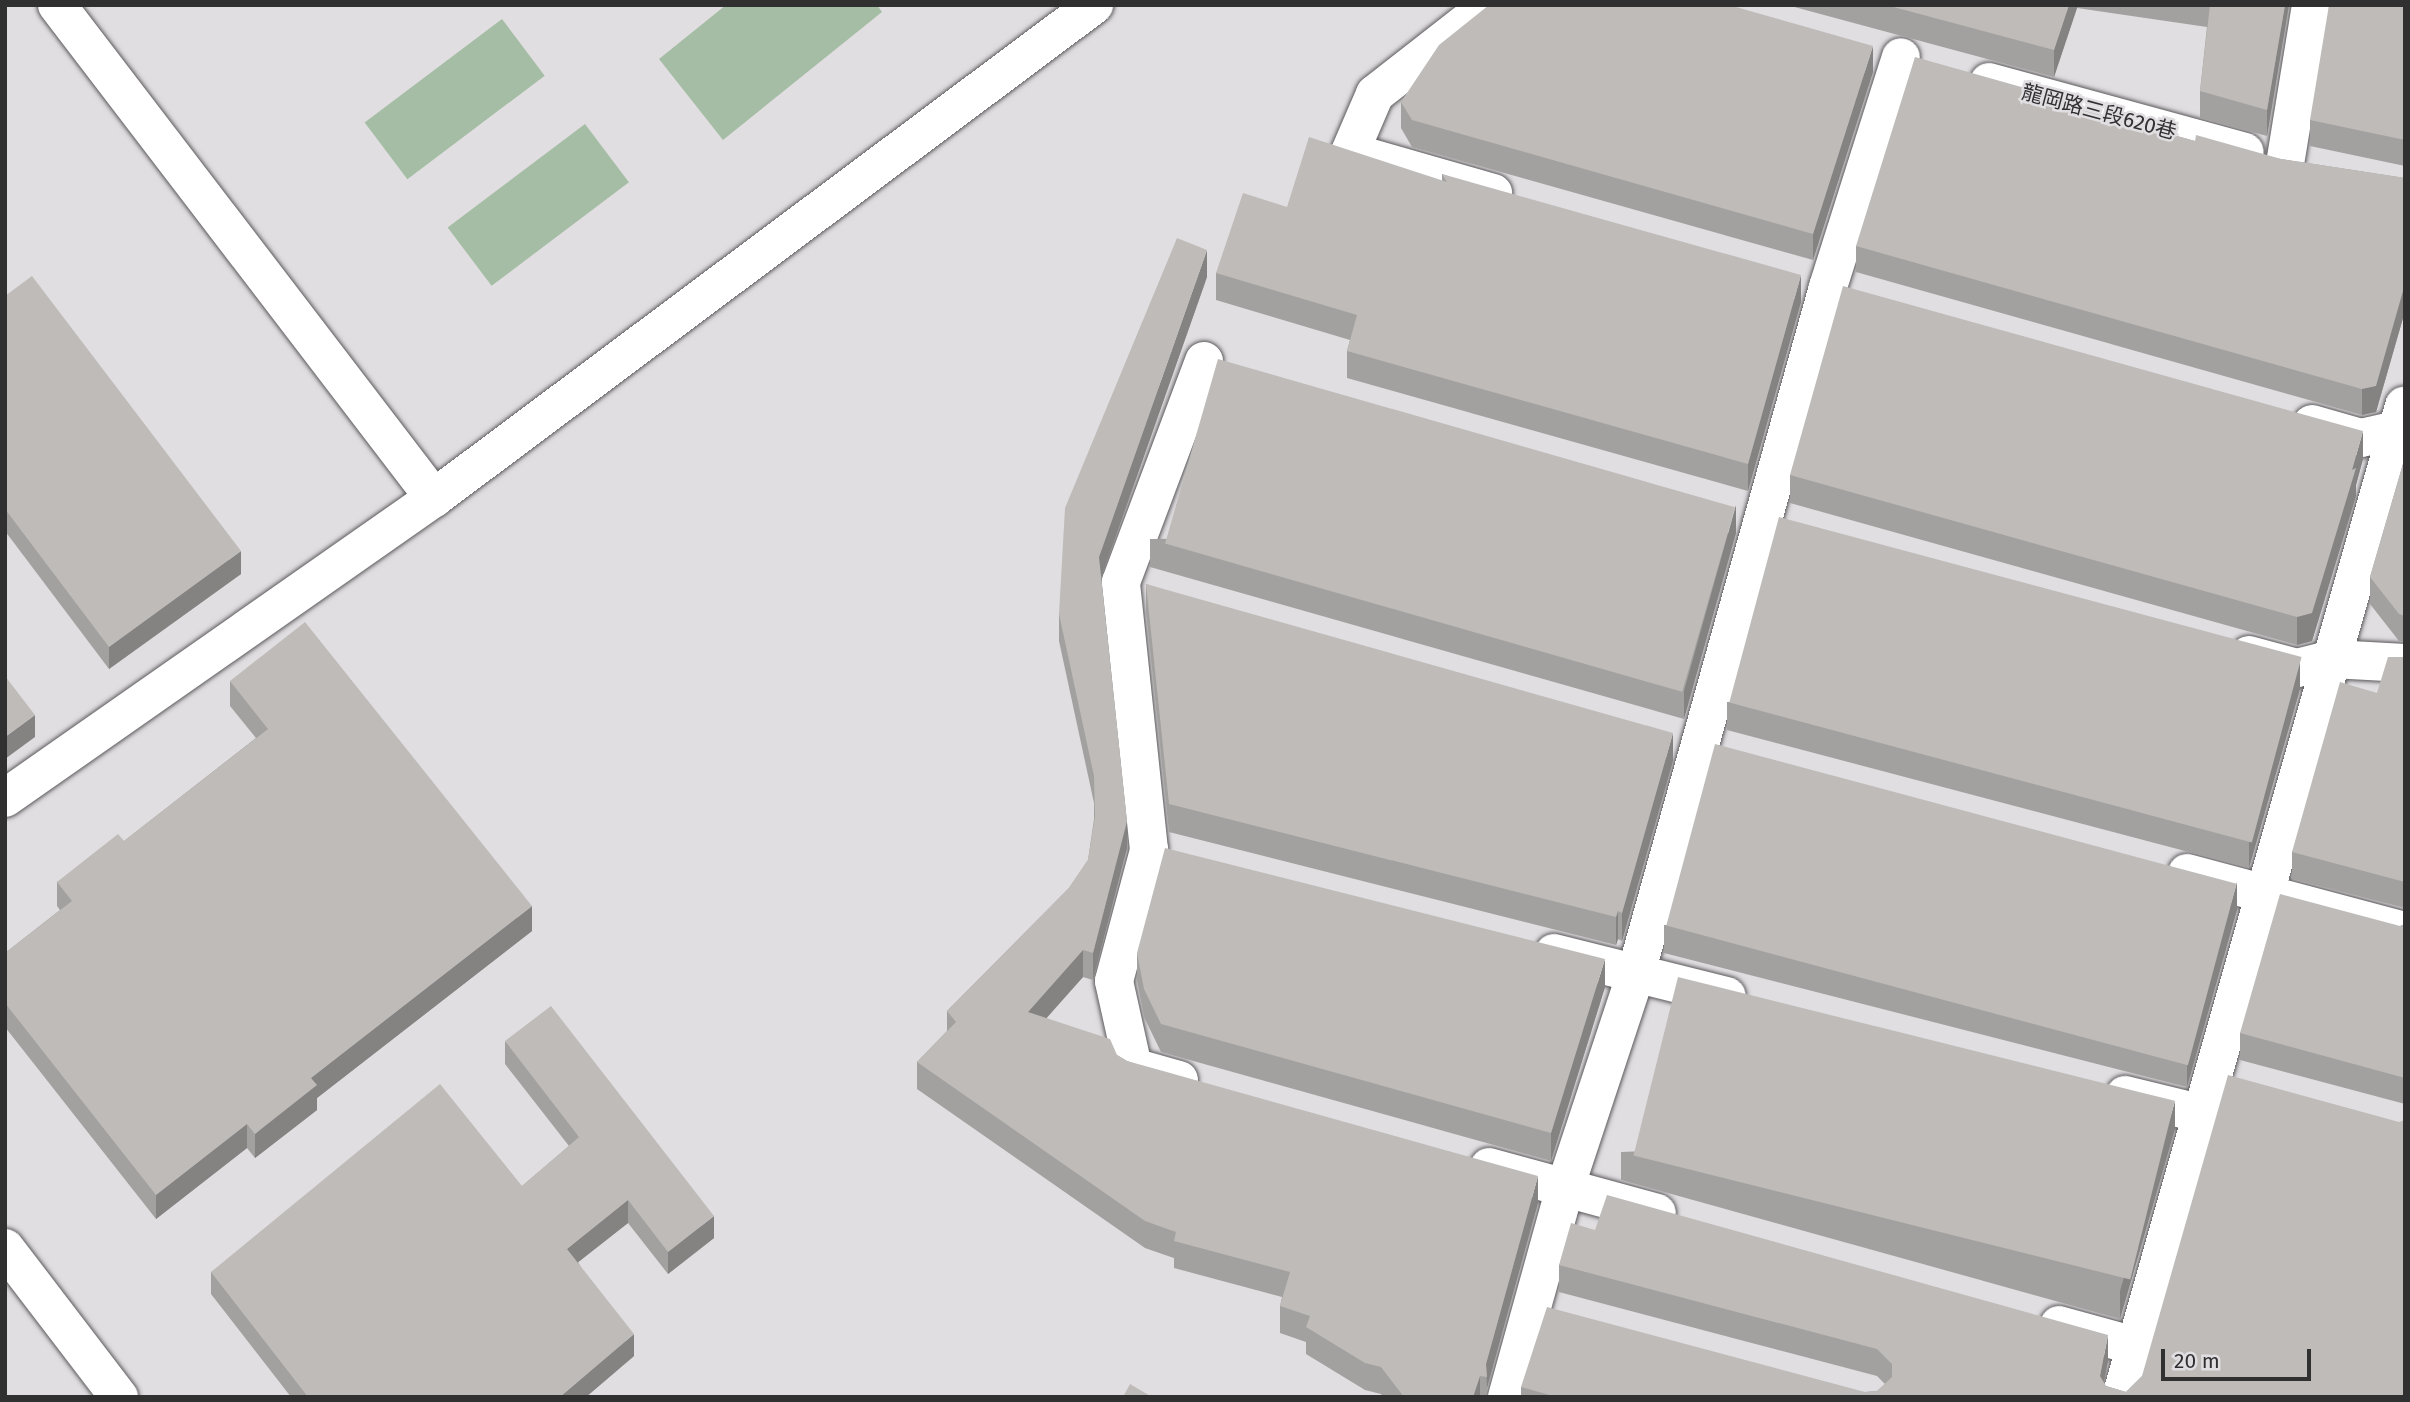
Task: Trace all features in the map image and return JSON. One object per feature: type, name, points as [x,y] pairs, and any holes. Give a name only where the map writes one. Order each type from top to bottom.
[{"type":"lane","points":[[57,5],[434,498]]},
{"type":"lane","points":[[5,799],[434,498],[1094,5]]},
{"type":"lane","points":[[1489,5],[1376,94],[1350,152],[1522,201]]},
{"type":"lane","points":[[2285,163],[2311,5]]},
{"type":"lane","name":"龍岡路三段620巷","points":[[1861,46],[2285,163],[2325,171]]},
{"type":"lane","points":[[1507,1397],[1565,1188],[1636,973],[1683,742],[1761,521],[1828,287],[1901,57]]},
{"type":"lane","points":[[1788,276],[1868,298]]},
{"type":"lane","points":[[1214,1090],[1133,1067],[1114,981],[1149,850],[1121,582],[1202,360],[1244,372]]},
{"type":"lane","points":[[2281,416],[2361,438],[2403,420]]},
{"type":"lane","points":[[2121,1397],[2210,1074],[2403,420]]},
{"type":"lane","points":[[1721,509],[1801,532]]},
{"type":"lane","points":[[1121,582],[1161,594]]},
{"type":"lane","points":[[2216,646],[2297,668],[2332,659],[2405,663]]},
{"type":"lane","points":[[1683,742],[1737,756]]},
{"type":"lane","points":[[1149,850],[1189,860]]},
{"type":"lane","points":[[2155,865],[2405,931]]},
{"type":"lane","points":[[1514,942],[1756,1003]]},
{"type":"lane","points":[[2210,1074],[2249,1084]]},
{"type":"lane","points":[[2092,1087],[2199,1114]]},
{"type":"lane","points":[[1457,1158],[1697,1224]]},
{"type":"lane","points":[[5,1248],[119,1397]]},
{"type":"lane","points":[[1532,1307],[1571,1317]]},
{"type":"lane","points":[[2029,1316],[2135,1346]]},
{"type":"green space","points":[[726,5],[877,5],[882,12],[723,140],[659,59]]},
{"type":"green space","points":[[502,19],[545,76],[407,179],[365,123]]},
{"type":"green space","points":[[585,124],[629,182],[492,286],[448,228]]},
{"type":"building","points":[[1489,5],[1729,5],[1873,46],[1813,234],[1412,120],[1401,102],[1439,45]]},
{"type":"building","points":[[1886,5],[2069,5],[2054,50]]},
{"type":"building","points":[[2210,5],[2285,5],[2267,110],[2200,91]]},
{"type":"building","points":[[2329,5],[2405,5],[2405,140],[2310,120]]},
{"type":"building","points":[[1915,57],[2039,92],[2038,97],[2195,141],[2196,135],[2281,159],[2405,178],[2405,295],[2403,291],[2376,386],[2362,389],[1856,246]]},
{"type":"building","points":[[1309,137],[1447,182],[1442,174],[1801,275],[1748,464],[1347,351],[1357,315],[1216,273],[1243,193],[1287,207]]},
{"type":"building","points":[[1177,238],[1207,250],[1099,557],[1127,821],[1093,953],[1083,950],[1028,1012],[1110,1039],[1117,1055],[1127,1061],[1538,1176],[1486,1364],[1487,1377],[1480,1376],[1473,1397],[1404,1397],[1381,1367],[1365,1363],[1306,1327],[1310,1316],[1280,1306],[1290,1272],[1174,1241],[1176,1232],[1145,1221],[917,1062],[956,1022],[947,1011],[1069,888],[1088,860],[1095,816],[1094,776],[1059,614],[1065,508]]},
{"type":"building","points":[[32,276],[241,551],[109,647],[5,509],[5,296]]},
{"type":"building","points":[[1843,286],[2363,431],[2352,470],[2356,468],[2312,613],[2297,617],[1790,475]]},
{"type":"building","points":[[1218,359],[1735,507],[1682,692],[1165,544]]},
{"type":"building","points":[[2405,457],[2405,616],[2399,614],[2370,577]]},
{"type":"building","points":[[1779,517],[2302,657],[2252,842],[1729,702]]},
{"type":"building","points":[[1146,584],[1673,733],[1622,913],[1618,911],[1616,917],[1169,804]]},
{"type":"building","points":[[305,622],[532,906],[311,1078],[317,1085],[255,1134],[247,1124],[156,1195],[5,1003],[5,953],[72,901],[57,882],[118,834],[124,841],[268,729],[230,681]]},
{"type":"building","points":[[2388,657],[2405,657],[2405,882],[2292,852],[2340,682],[2377,693]]},
{"type":"building","points":[[5,676],[35,715],[5,737]]},
{"type":"building","points":[[1715,744],[2237,884],[2188,1065],[1666,926]]},
{"type":"building","points":[[1165,848],[1605,959],[1551,1133],[1161,1024],[1144,989],[1137,953]]},
{"type":"building","points":[[2280,894],[2400,926],[2405,924],[2405,1078],[2240,1033]]},
{"type":"building","points":[[1678,977],[2175,1101],[2130,1279],[1633,1156]]},
{"type":"building","points":[[551,1006],[714,1216],[668,1252],[628,1200],[567,1249],[634,1334],[560,1397],[308,1397],[211,1272],[440,1084],[522,1186],[579,1137],[505,1041]]},
{"type":"building","points":[[2228,1075],[2399,1122],[2405,1120],[2405,1397],[1553,1397],[1521,1387],[1547,1307],[1865,1392],[1877,1391],[1892,1377],[1892,1364],[1877,1349],[1559,1265],[1571,1223],[1595,1230],[1607,1195],[2108,1335],[2100,1376],[2106,1386],[2126,1392],[2142,1376]]},
{"type":"building","points":[[1130,1384],[1152,1397],[1123,1397]]}]
